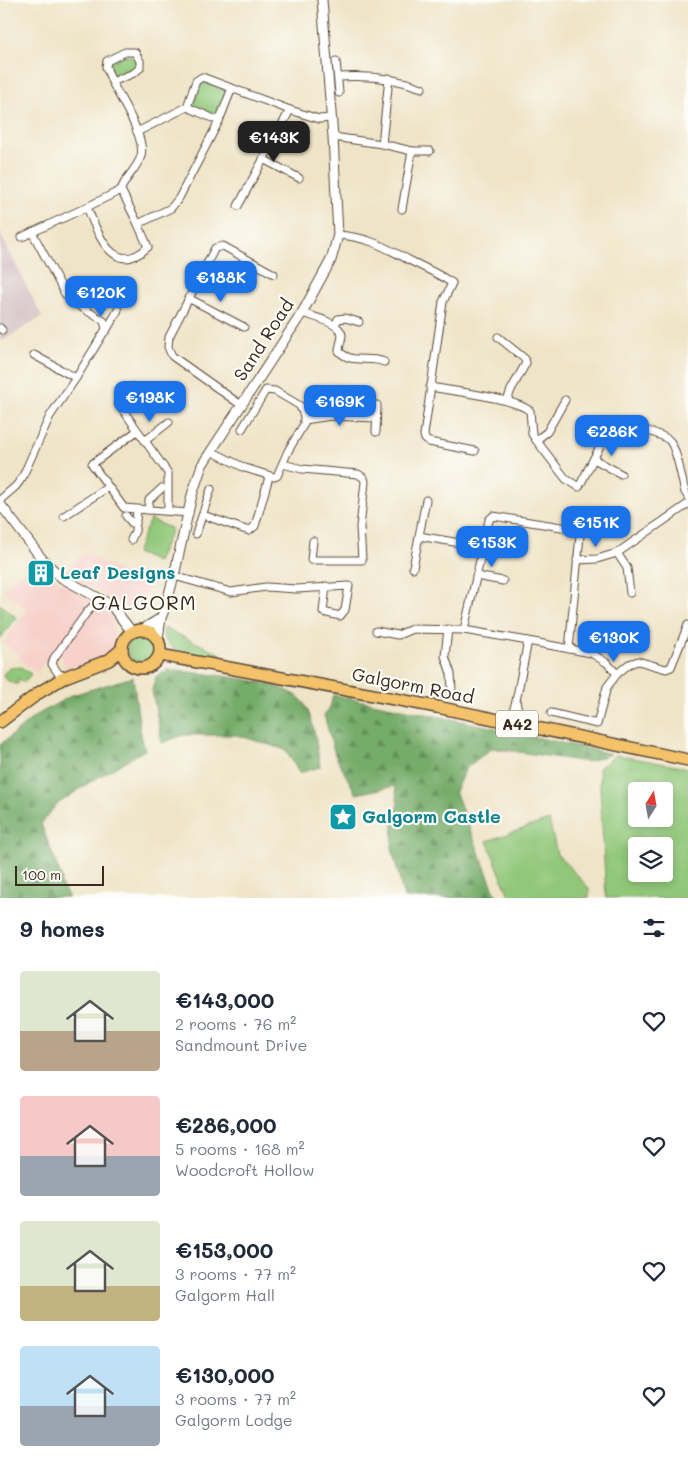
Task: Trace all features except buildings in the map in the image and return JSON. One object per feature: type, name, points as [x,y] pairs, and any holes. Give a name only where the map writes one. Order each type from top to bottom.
[{"type":"main road","points":[[109,660],[141,668],[147,668],[160,655],[158,638],[148,631],[137,631],[124,640],[123,656],[130,665]]},
{"type":"main road","points":[[0,722],[40,692],[65,677],[109,660],[122,649]]},
{"type":"main road","name":"Galgorm Road","points":[[160,655],[507,719],[522,725],[688,760]]},
{"type":"street","name":"Sand Road","points":[[158,638],[161,618],[174,576],[192,495],[202,466],[302,313],[331,260],[338,235],[333,137],[322,0]]},
{"type":"street","points":[[87,206],[104,245],[118,256],[132,256],[148,247],[122,190],[123,184],[140,158],[142,147],[137,132],[112,82],[106,67],[107,61],[126,52],[135,52],[140,61],[140,68],[134,73],[112,82]]},
{"type":"street","points":[[336,61],[339,93]]},
{"type":"street","points":[[338,77],[363,75],[388,78],[422,88]]},
{"type":"street","points":[[137,132],[187,106],[196,81],[202,77],[290,110],[320,118],[331,118]]},
{"type":"street","points":[[382,144],[388,78]]},
{"type":"street","points":[[138,224],[171,208],[179,198],[219,121],[232,88]]},
{"type":"street","points":[[187,106],[219,121]]},
{"type":"street","points":[[238,206],[290,110]]},
{"type":"street","points":[[333,137],[382,144],[412,151],[430,151]]},
{"type":"street","points":[[402,209],[412,151]]},
{"type":"street","points":[[263,159],[299,178]]},
{"type":"street","points":[[22,236],[122,190]]},
{"type":"street","points":[[32,232],[65,294],[74,303],[104,321],[106,330],[102,338]]},
{"type":"street","points":[[338,235],[355,236],[374,241],[440,274],[452,283],[443,302],[424,435],[425,439],[429,442],[475,451]]},
{"type":"street","points":[[244,328],[188,298],[215,248],[223,246],[274,274]]},
{"type":"street","name":"Sand Road","points":[[188,298],[169,337],[168,347],[172,356],[241,405]]},
{"type":"street","points":[[0,500],[22,478],[50,416],[102,338],[118,310]]},
{"type":"street","points":[[302,313],[335,325],[341,330],[339,351],[344,356],[358,360],[375,359],[384,362]]},
{"type":"street","points":[[335,325],[338,319],[342,318],[359,322]]},
{"type":"street","points":[[498,337],[525,359],[526,363],[507,401]]},
{"type":"street","points":[[34,355],[76,378]]},
{"type":"street","points":[[134,387],[120,397],[118,403],[168,473],[168,510]]},
{"type":"street","points":[[430,387],[507,401],[526,407],[530,411],[532,434],[566,479],[579,487],[611,425],[617,422],[648,431],[668,440],[674,448],[685,492],[688,497]]},
{"type":"street","points":[[211,451],[245,468],[269,477],[277,476],[304,420],[300,406],[269,390],[263,392],[242,429]]},
{"type":"street","points":[[536,440],[547,432],[565,400]]},
{"type":"street","points":[[376,432],[377,405]]},
{"type":"street","points":[[304,420],[331,416],[376,418]]},
{"type":"street","points":[[145,441],[169,422]]},
{"type":"street","points":[[137,431],[92,464],[124,508],[189,512]]},
{"type":"street","points":[[594,459],[621,474]]},
{"type":"street","points":[[282,464],[302,469],[358,474],[366,482],[360,527],[362,560],[310,560],[313,542]]},
{"type":"street","points":[[203,515],[249,531],[255,526],[269,477]]},
{"type":"street","points":[[64,516],[108,487]]},
{"type":"street","points":[[148,510],[149,500],[162,488]]},
{"type":"street","points":[[196,534],[211,489]]},
{"type":"street","points":[[413,568],[426,500]]},
{"type":"street","points":[[0,504],[42,559],[62,578],[111,605],[137,631],[161,618]]},
{"type":"street","points":[[577,560],[597,559],[617,553],[688,504]]},
{"type":"street","points":[[131,540],[136,524],[137,510]]},
{"type":"street","points":[[126,516],[132,523],[136,524]]},
{"type":"street","points":[[464,630],[492,516],[574,529],[580,535],[569,649]]},
{"type":"street","points":[[419,536],[483,547]]},
{"type":"street","points":[[617,553],[627,568],[630,593]]},
{"type":"street","points":[[174,576],[231,592],[266,588],[296,589],[326,586],[349,586],[345,610],[340,616],[324,612],[326,586]]},
{"type":"street","points":[[476,576],[503,581]]},
{"type":"street","points":[[65,677],[52,664],[54,658],[87,612],[100,599]]},
{"type":"street","points":[[551,713],[597,724],[607,687],[617,674],[629,664],[638,661],[666,669],[671,667],[688,625]]},
{"type":"street","points":[[448,629],[445,656],[452,674],[452,690]]},
{"type":"street","points":[[376,631],[398,635],[412,630],[464,630],[528,641],[591,653],[600,657],[617,674]]},
{"type":"street","points":[[507,719],[516,701],[528,641]]},
{"type":"street","points":[[516,701],[522,725]]},
{"type":"shaded area","points":[[0,233],[42,317],[0,342]]},
{"type":"shaded area","points":[[83,552],[149,587],[136,612],[113,601],[66,573]]},
{"type":"shaded area","points":[[37,558],[58,581],[89,598],[104,609],[112,619],[114,645],[108,653],[66,670],[62,656],[53,650],[37,673],[3,643],[27,610],[3,590]]},
{"type":"green space","points":[[125,55],[136,57],[138,61],[134,70],[119,77],[111,73],[109,70],[111,62]]},
{"type":"green space","points":[[202,80],[225,90],[226,95],[217,115],[191,105],[192,101],[195,101],[200,86],[198,84]]},
{"type":"green space","points":[[150,519],[172,529],[157,562],[136,553]]},
{"type":"green space","points":[[0,604],[17,618],[0,638]]},
{"type":"green space","points":[[164,628],[221,654],[220,658],[190,655],[175,649],[164,639]]},
{"type":"green space","points":[[142,633],[148,634],[156,642],[156,654],[148,662],[142,663],[136,662],[128,654],[127,648],[128,642],[136,634]]},
{"type":"green space","points":[[21,667],[31,674],[24,683],[18,678],[18,684],[11,683],[3,674],[10,668]]},
{"type":"green space","points":[[168,670],[219,675],[262,683],[281,688],[295,695],[304,703],[310,717],[315,734],[320,767],[299,773],[286,750],[237,735],[183,735],[162,743],[152,690],[156,677]]},
{"type":"green space","points":[[133,677],[140,730],[145,750],[90,782],[56,805],[41,824],[62,879],[60,883],[69,897],[0,898],[0,745],[35,716],[72,695]]},
{"type":"green space","points":[[333,695],[611,754],[587,762],[492,748],[466,768],[455,791],[497,898],[404,898],[392,848],[393,823],[398,804],[395,786],[356,794],[335,755],[324,715],[330,708]]},
{"type":"green space","points":[[616,755],[688,768],[688,898],[606,898],[599,768]]},
{"type":"green space","points":[[549,820],[557,854],[589,888],[589,898],[510,898],[487,841]]},
{"type":"place","name":"Leaf Designs","points":[[41,573]]},
{"type":"place","name":"Galgorm Castle","points":[[343,817]]},
{"type":"district","name":"GALGORM","points":[[144,603]]}]
